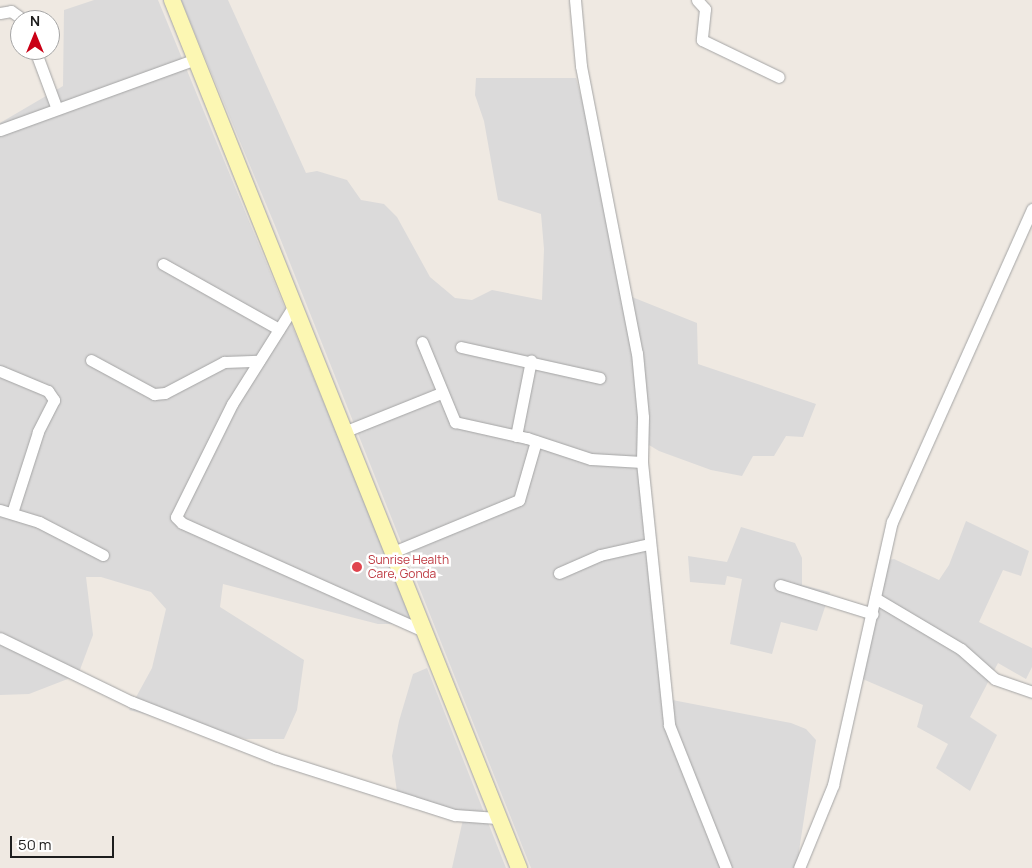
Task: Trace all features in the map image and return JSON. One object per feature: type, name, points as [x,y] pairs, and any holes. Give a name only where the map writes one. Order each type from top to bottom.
[{"type":"main road","points":[[172,0],[346,431],[422,631],[519,868]]},
{"type":"street","points":[[574,0],[581,66],[637,353],[643,416],[642,462],[649,544],[670,731],[726,868]]},
{"type":"street","points":[[697,0],[705,9],[702,40],[780,77]]},
{"type":"street","points":[[0,130],[196,59]]},
{"type":"street","points":[[39,60],[57,109]]},
{"type":"street","points":[[799,868],[833,785],[873,614],[880,560],[892,522],[1032,209]]},
{"type":"street","points":[[163,264],[279,329]]},
{"type":"street","points":[[295,304],[259,361],[176,512],[178,520],[422,631]]},
{"type":"street","points":[[422,342],[440,393],[455,422],[516,436],[591,459],[642,462]]},
{"type":"street","points":[[461,347],[531,360],[600,378]]},
{"type":"street","points":[[91,360],[154,394],[165,393],[224,362],[259,361]]},
{"type":"street","points":[[516,436],[531,360]]},
{"type":"street","points":[[0,371],[48,391],[54,400],[38,432],[12,513]]},
{"type":"street","points":[[346,431],[440,393]]},
{"type":"street","points":[[393,552],[519,500],[536,442]]},
{"type":"street","points":[[0,510],[39,522],[103,555]]},
{"type":"street","points":[[559,573],[600,555],[649,544]]},
{"type":"street","points":[[780,586],[873,614]]},
{"type":"street","points":[[875,598],[961,649],[995,680],[1032,692]]},
{"type":"street","points":[[0,638],[132,702],[275,758],[455,816],[497,818]]},
{"type":"shaded area","points":[[94,0],[158,0],[415,624],[378,624],[223,584],[220,607],[304,660],[297,710],[284,739],[246,739],[129,710],[152,668],[166,609],[151,592],[101,577],[86,577],[93,635],[78,675],[29,694],[0,695],[0,123],[63,86],[64,10]]},
{"type":"shaded area","points":[[181,0],[228,0],[306,173],[317,171],[347,180],[361,200],[384,204],[397,217],[430,277],[455,298],[472,300],[492,290],[542,300],[544,249],[541,214],[498,200],[484,121],[475,95],[476,78],[576,78],[594,143],[622,293],[697,323],[698,364],[816,404],[803,437],[786,436],[774,456],[753,456],[742,476],[711,470],[659,451],[639,439],[637,455],[662,698],[791,723],[806,729],[816,740],[799,851],[802,868],[531,868],[276,228]]},
{"type":"shaded area","points":[[966,521],[1029,551],[1021,576],[1003,570],[979,622],[1032,648],[1032,667],[1026,679],[998,663],[970,717],[997,735],[970,791],[936,768],[948,744],[917,727],[923,705],[858,677],[882,561],[894,559],[939,580],[949,565]]},
{"type":"shaded area","points":[[741,527],[795,543],[802,558],[802,585],[830,592],[817,631],[781,622],[772,654],[730,644],[742,579],[727,576],[725,585],[690,582],[688,556],[727,562]]},
{"type":"shaded area","points":[[427,668],[506,868],[452,868],[464,815],[397,792],[392,756],[399,721],[413,674]]},
{"type":"place","name":"Sunrise Health Care, Gonda","points":[[357,567]]}]
